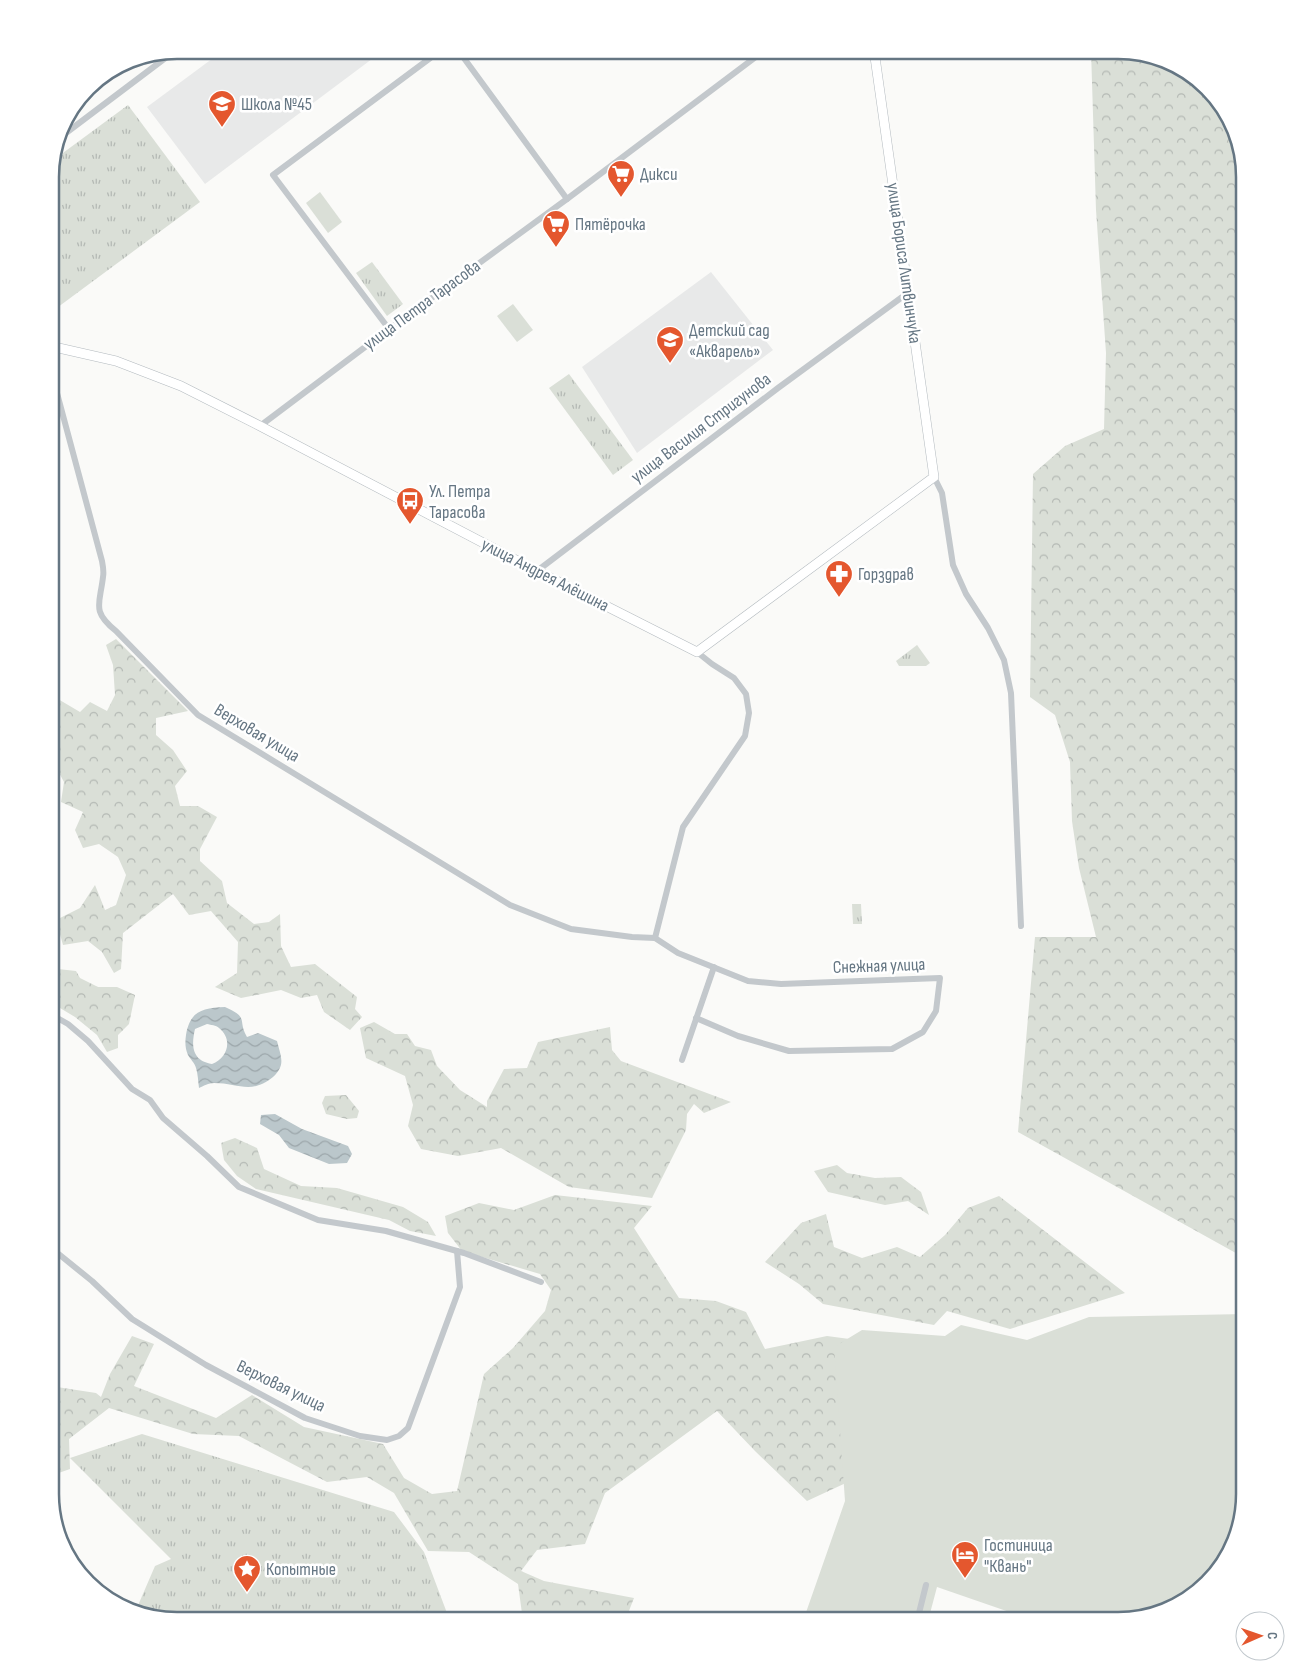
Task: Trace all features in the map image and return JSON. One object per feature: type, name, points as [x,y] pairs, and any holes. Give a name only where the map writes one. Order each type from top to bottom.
[{"type":"street","points":[[389,329],[273,176],[429,59]]},
{"type":"street","points":[[468,59],[567,199]]},
{"type":"street","name":"улица Петра Тарасова","points":[[260,426],[753,59]]},
{"type":"street","name":"улица Бориса Литвинчука","points":[[875,59],[934,476]]},
{"type":"street","points":[[68,131],[163,60]]},
{"type":"street","name":"улица Василия Стригунова","points":[[537,571],[771,393],[909,292]]},
{"type":"street","points":[[59,348],[116,361],[153,375],[181,386],[260,426]]},
{"type":"street","name":"Верховая улица","points":[[59,401],[102,561],[103,576],[98,598],[99,610],[106,624],[116,631],[198,715],[510,904],[571,929],[654,938]]},
{"type":"street","name":"улица Андрея Алёшина","points":[[260,426],[537,571],[697,652]]},
{"type":"street","points":[[654,938],[683,827],[745,736],[749,713],[746,694],[734,678],[697,652],[934,476],[942,494],[953,565],[966,594],[988,628],[1004,660],[1011,693],[1021,926]]},
{"type":"street","name":"Снежная улица","points":[[654,938],[678,953],[748,981],[781,984],[940,978],[936,1011],[922,1032],[892,1049],[789,1051],[738,1036],[696,1018]]},
{"type":"street","points":[[682,1060],[714,967]]},
{"type":"street","points":[[59,1019],[88,1041],[132,1089],[150,1100],[163,1118],[207,1156],[238,1187],[318,1220],[386,1230],[456,1251],[541,1282]]},
{"type":"street","name":"Верховая улица","points":[[59,1254],[92,1281],[132,1319],[206,1364],[306,1418],[360,1436],[387,1440],[399,1436],[408,1428],[460,1287],[456,1251]]},
{"type":"street","points":[[919,1612],[926,1585]]},
{"type":"shaded area","name":"Школа №45","points":[[212,59],[372,59],[205,184],[147,107]]},
{"type":"shaded area","name":"Детский сад «Акварель»","points":[[711,272],[773,350],[637,453],[582,367]]},
{"type":"green space","points":[[1091,59],[1141,61],[1171,71],[1190,83],[1212,105],[1227,131],[1235,161],[1236,176],[1236,1253],[1018,1132],[1035,937],[1096,937],[1079,868],[1072,821],[1070,762],[1055,715],[1030,697],[1033,474],[1065,446],[1104,429],[1106,353],[1096,210]]},
{"type":"green space","points":[[128,105],[200,202],[59,306],[59,169],[61,154]]},
{"type":"green space","points":[[320,192],[342,222],[328,233],[306,203]]},
{"type":"green space","points":[[372,262],[403,304],[387,316],[356,273]]},
{"type":"green space","points":[[513,304],[533,330],[517,342],[497,316]]},
{"type":"green space","points":[[569,374],[633,460],[613,475],[549,388]]},
{"type":"green space","points":[[116,639],[188,711],[156,718],[156,735],[173,750],[187,771],[175,786],[180,806],[198,806],[217,817],[200,849],[200,861],[222,881],[227,903],[254,924],[269,922],[280,914],[281,946],[291,967],[315,964],[357,997],[355,1009],[362,1017],[350,1030],[324,1012],[317,995],[301,998],[281,990],[241,998],[215,987],[237,973],[238,942],[211,911],[189,915],[173,894],[123,933],[121,969],[114,973],[102,952],[88,941],[63,945],[59,931],[59,918],[80,908],[95,885],[105,910],[116,905],[126,875],[118,857],[99,844],[83,848],[75,830],[83,812],[61,802],[64,782],[59,773],[59,700],[80,712],[90,702],[107,711],[115,695],[113,665],[106,645]]},
{"type":"green space","points":[[917,645],[930,663],[926,666],[899,666],[896,661]]},
{"type":"green space","points":[[852,904],[861,904],[862,924],[853,924]]},
{"type":"green space","points":[[59,969],[76,971],[80,978],[98,987],[117,987],[135,995],[129,1024],[118,1035],[118,1048],[107,1052],[97,1035],[75,1017],[59,1007]]},
{"type":"green space","points":[[374,1022],[395,1034],[407,1034],[415,1046],[431,1050],[437,1066],[460,1090],[487,1107],[487,1101],[504,1069],[527,1068],[538,1042],[610,1027],[612,1050],[621,1061],[731,1102],[704,1113],[694,1104],[687,1114],[686,1130],[652,1198],[569,1187],[501,1148],[458,1156],[421,1149],[408,1126],[413,1105],[405,1076],[366,1058],[360,1028]]},
{"type":"green space","points":[[346,1095],[359,1111],[357,1118],[347,1119],[326,1114],[322,1103],[325,1096]]},
{"type":"green space","points":[[235,1138],[257,1148],[264,1169],[301,1186],[337,1188],[403,1207],[428,1222],[436,1236],[410,1231],[389,1220],[256,1189],[237,1176],[224,1160],[221,1143]]},
{"type":"green space","points":[[837,1165],[847,1173],[875,1178],[901,1177],[921,1192],[929,1215],[908,1201],[885,1205],[828,1192],[814,1171]]},
{"type":"green space","points":[[555,1195],[652,1206],[634,1228],[679,1298],[716,1301],[746,1312],[765,1349],[827,1336],[1030,1363],[848,1482],[807,1501],[717,1411],[605,1493],[585,1544],[537,1550],[521,1571],[544,1581],[634,1598],[629,1612],[522,1612],[518,1584],[469,1552],[428,1551],[394,1493],[367,1477],[327,1482],[239,1436],[193,1434],[109,1408],[69,1439],[70,1469],[59,1473],[59,1387],[96,1393],[101,1397],[110,1374],[132,1336],[154,1344],[134,1386],[216,1418],[252,1395],[304,1427],[383,1444],[404,1478],[432,1494],[457,1491],[484,1374],[513,1348],[545,1311],[551,1290],[540,1274],[462,1251],[448,1233],[445,1216],[479,1203],[514,1210]]},
{"type":"green space","points":[[999,1196],[1125,1293],[1010,1329],[947,1311],[934,1325],[823,1304],[799,1284],[765,1262],[801,1223],[826,1214],[834,1247],[862,1258],[897,1247],[920,1257],[945,1235],[968,1208]]},
{"type":"green space","points":[[1236,1314],[1235,1510],[1224,1547],[1207,1572],[1196,1583],[1171,1600],[1134,1611],[1009,1612],[937,1587],[930,1612],[806,1612],[845,1501],[834,1347],[862,1330],[945,1336],[961,1325],[1027,1340],[1089,1317]]},
{"type":"green space","points":[[142,1434],[394,1512],[424,1552],[447,1612],[176,1612],[154,1610],[138,1606],[155,1566],[171,1559],[70,1458]]},
{"type":"water","points":[[225,1007],[238,1014],[242,1020],[247,1037],[258,1033],[277,1041],[281,1056],[280,1069],[273,1077],[258,1086],[244,1087],[214,1083],[199,1088],[195,1066],[186,1050],[185,1043],[188,1027],[198,1012],[210,1008]],"holes":[[[207,1024],[219,1028],[226,1037],[227,1043],[225,1053],[212,1064],[200,1060],[193,1047],[195,1029]]]},
{"type":"water","points":[[275,1114],[302,1129],[348,1146],[352,1154],[347,1163],[329,1164],[289,1148],[279,1135],[260,1124],[261,1115]]},
{"type":"place","name":"Школа №45","points":[[222,128]]},
{"type":"place","name":"Дикси","points":[[621,198]]},
{"type":"place","name":"Пятёрочка","points":[[556,248]]},
{"type":"place","name":"Детский сад «Акварель»","points":[[670,364]]},
{"type":"place","name":"Ул. Петра Тарасова","points":[[410,525]]},
{"type":"place","name":"Горздрав","points":[[839,598]]},
{"type":"place","name":"Гостиница \"Квань\"","points":[[965,1579]]},
{"type":"place","name":"Копытные","points":[[247,1593]]}]
